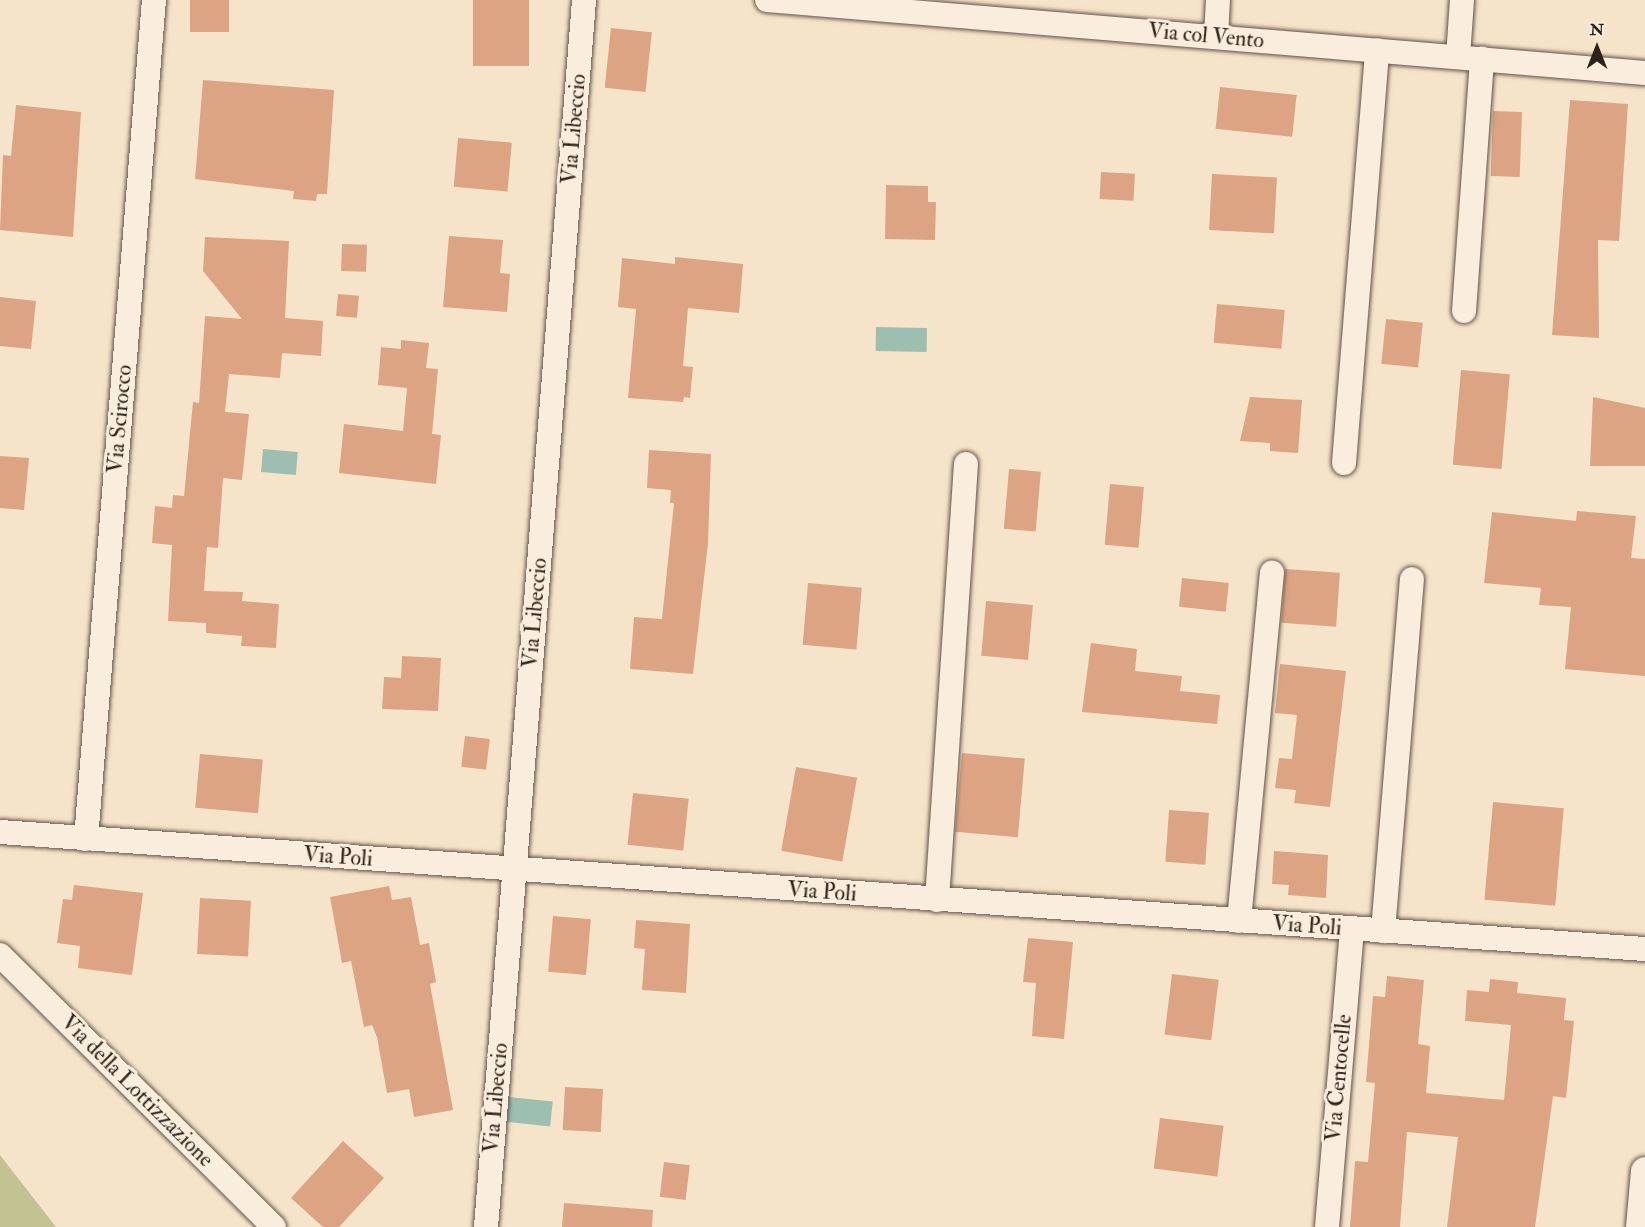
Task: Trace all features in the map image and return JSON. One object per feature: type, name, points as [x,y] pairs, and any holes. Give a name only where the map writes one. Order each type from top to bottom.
[{"type":"street","name":"Via Scirocco","points":[[86,838],[154,0]]},
{"type":"street","name":"Via Libeccio","points":[[486,1227],[584,0]]},
{"type":"street","name":"Via col Vento","points":[[767,0],[932,7],[1215,37],[1645,72]]},
{"type":"street","points":[[1215,37],[1218,0]]},
{"type":"street","points":[[1462,0],[1470,58],[1464,311]]},
{"type":"street","points":[[1344,464],[1377,50]]},
{"type":"street","points":[[937,900],[966,464]]},
{"type":"street","points":[[1239,921],[1272,573]]},
{"type":"street","points":[[1383,931],[1412,579]]},
{"type":"street","name":"Via Poli","points":[[0,832],[1645,949]]},
{"type":"street","name":"Via Centocelle","points":[[1327,1227],[1352,929]]},
{"type":"street","name":"Via della Lottizzazione","points":[[0,955],[274,1227]]},
{"type":"street","points":[[1640,1227],[1645,1171]]},
{"type":"shaded area","points":[[876,327],[927,328],[927,352],[876,351]]},
{"type":"shaded area","points":[[263,449],[298,452],[296,475],[261,472]]},
{"type":"shaded area","points":[[509,1097],[553,1102],[550,1126],[506,1122]]},
{"type":"shaded area","points":[[0,1155],[56,1227],[0,1227]]},
{"type":"building","points":[[190,0],[229,0],[229,32],[190,32]]},
{"type":"building","points":[[473,0],[529,0],[529,66],[473,66]]},
{"type":"building","points":[[611,28],[652,32],[646,92],[605,88]]},
{"type":"building","points":[[203,80],[334,90],[327,194],[317,194],[316,201],[293,199],[294,191],[195,179]]},
{"type":"building","points":[[1220,87],[1297,95],[1292,137],[1216,129]]},
{"type":"building","points":[[1570,100],[1628,104],[1619,241],[1598,240],[1599,338],[1552,335]]},
{"type":"building","points":[[16,105],[81,112],[73,237],[0,230],[3,155],[11,156]]},
{"type":"building","points":[[1493,111],[1522,112],[1520,177],[1491,176]]},
{"type":"building","points":[[458,138],[512,143],[508,192],[454,187]]},
{"type":"building","points":[[1101,172],[1135,174],[1134,201],[1100,199]]},
{"type":"building","points":[[1212,174],[1277,177],[1274,233],[1209,230]]},
{"type":"building","points":[[886,185],[928,186],[928,202],[936,202],[935,240],[885,239]]},
{"type":"building","points":[[449,236],[503,240],[500,273],[510,274],[507,312],[443,307]]},
{"type":"building","points":[[205,237],[289,241],[285,318],[323,321],[321,356],[282,353],[280,378],[229,374],[225,412],[249,414],[242,480],[223,478],[218,548],[207,547],[204,591],[243,592],[242,601],[279,604],[276,648],[241,646],[242,636],[206,633],[206,623],[168,621],[172,545],[152,543],[155,506],[172,508],[173,495],[184,496],[193,402],[199,403],[205,316],[242,319],[203,271]]},
{"type":"building","points":[[342,244],[367,245],[366,272],[341,271]]},
{"type":"building","points":[[675,257],[743,264],[739,313],[688,308],[683,366],[693,367],[690,398],[684,397],[683,402],[628,398],[636,309],[618,307],[622,258],[675,264]]},
{"type":"building","points":[[338,294],[359,296],[357,318],[336,316]]},
{"type":"building","points":[[0,297],[36,301],[31,349],[0,346]]},
{"type":"building","points":[[1217,304],[1285,310],[1281,349],[1214,343]]},
{"type":"building","points":[[1386,319],[1423,323],[1418,368],[1381,364]]},
{"type":"building","points":[[401,340],[429,343],[426,368],[438,369],[432,434],[441,435],[436,484],[339,473],[344,424],[403,431],[407,388],[378,385],[381,347],[401,349]]},
{"type":"building","points":[[1461,370],[1510,374],[1502,469],[1453,465]]},
{"type":"building","points":[[1250,397],[1302,400],[1298,453],[1270,451],[1270,443],[1240,441]]},
{"type":"building","points":[[1593,397],[1645,408],[1645,466],[1590,466]]},
{"type":"building","points":[[649,450],[711,454],[708,543],[693,674],[630,669],[634,617],[662,619],[674,503],[670,503],[671,490],[647,488]]},
{"type":"building","points":[[0,456],[29,458],[24,510],[0,508]]},
{"type":"building","points":[[1009,469],[1041,472],[1036,532],[1004,529]]},
{"type":"building","points":[[1110,484],[1144,487],[1139,548],[1105,545]]},
{"type":"building","points":[[1577,511],[1636,516],[1631,558],[1645,559],[1645,676],[1565,669],[1571,607],[1539,605],[1541,588],[1484,583],[1492,512],[1576,521]]},
{"type":"building","points":[[1285,569],[1340,573],[1336,627],[1281,623]]},
{"type":"building","points":[[1182,578],[1229,583],[1226,612],[1179,607]]},
{"type":"building","points":[[808,583],[862,588],[856,649],[803,645]]},
{"type":"building","points":[[986,601],[1033,605],[1028,660],[981,656]]},
{"type":"building","points":[[1091,643],[1137,649],[1135,671],[1182,676],[1180,691],[1220,695],[1217,724],[1082,712]]},
{"type":"building","points":[[402,656],[441,658],[438,711],[382,709],[384,677],[401,678]]},
{"type":"building","points":[[1280,664],[1346,671],[1330,807],[1294,803],[1296,790],[1275,788],[1279,758],[1292,759],[1297,715],[1275,713]]},
{"type":"building","points":[[465,736],[490,739],[486,770],[461,767]]},
{"type":"building","points":[[962,753],[1025,758],[1018,837],[955,832]]},
{"type":"building","points":[[200,754],[263,759],[258,813],[195,808]]},
{"type":"building","points":[[796,767],[857,778],[842,861],[781,851]]},
{"type":"building","points":[[633,793],[689,799],[683,851],[628,845]]},
{"type":"building","points":[[1493,802],[1564,808],[1555,906],[1484,900]]},
{"type":"building","points":[[1169,810],[1209,813],[1205,865],[1165,862]]},
{"type":"building","points":[[1274,851],[1328,855],[1326,898],[1288,895],[1289,885],[1272,884]]},
{"type":"building","points":[[74,885],[143,893],[132,975],[78,968],[80,946],[57,943],[63,899],[72,900]]},
{"type":"building","points":[[389,886],[392,900],[411,897],[420,945],[429,943],[436,982],[430,984],[453,1110],[414,1117],[409,1089],[387,1093],[377,1037],[372,1025],[364,1027],[351,961],[342,963],[330,897]]},
{"type":"building","points":[[200,898],[251,901],[248,957],[197,954]]},
{"type":"building","points":[[553,916],[591,919],[586,975],[548,972]]},
{"type":"building","points":[[636,920],[690,924],[686,993],[642,990],[645,949],[634,948]]},
{"type":"building","points":[[1028,938],[1073,942],[1064,1039],[1032,1036],[1036,983],[1023,982]]},
{"type":"building","points":[[1172,974],[1219,980],[1211,1040],[1165,1035]]},
{"type":"building","points":[[1387,976],[1424,980],[1418,1044],[1430,1046],[1426,1093],[1504,1100],[1511,1025],[1465,1021],[1467,990],[1489,992],[1490,979],[1518,982],[1517,993],[1566,998],[1564,1020],[1574,1021],[1566,1098],[1553,1096],[1535,1227],[1447,1227],[1458,1137],[1407,1132],[1400,1227],[1350,1227],[1355,1161],[1368,1162],[1375,1083],[1366,1082],[1373,996],[1385,997]]},
{"type":"building","points":[[565,1087],[603,1089],[601,1132],[563,1130]]},
{"type":"building","points":[[1160,1118],[1224,1126],[1217,1176],[1154,1169]]},
{"type":"building","points":[[343,1141],[384,1178],[339,1227],[323,1227],[291,1198]]},
{"type":"building","points":[[664,1162],[690,1165],[686,1200],[660,1197]]},
{"type":"building","points":[[564,1203],[653,1210],[652,1227],[562,1227]]}]
